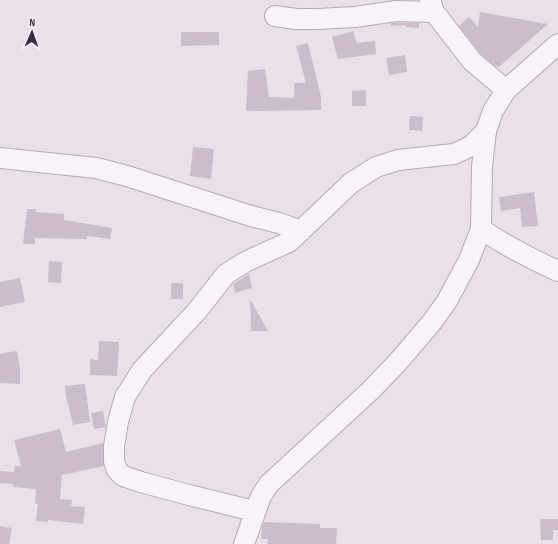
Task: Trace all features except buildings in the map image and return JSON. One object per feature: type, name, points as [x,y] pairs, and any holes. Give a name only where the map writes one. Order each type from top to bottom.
[{"type":"street","points":[[275,16],[296,19],[355,17],[432,6],[472,61],[506,90]]},
{"type":"street","points":[[244,544],[254,511],[269,484],[370,391],[432,322],[447,301],[469,260],[481,229],[482,168],[486,131],[493,111],[506,90],[558,44]]},
{"type":"street","points":[[254,511],[189,495],[123,476],[117,470],[114,461],[114,446],[118,422],[125,397],[142,370],[196,311],[226,274],[247,261],[289,242],[351,183],[376,168],[398,160],[454,154],[471,146],[486,131]]},
{"type":"street","points":[[0,158],[96,168],[140,180],[301,231]]},
{"type":"street","points":[[481,229],[501,243],[558,271]]}]
